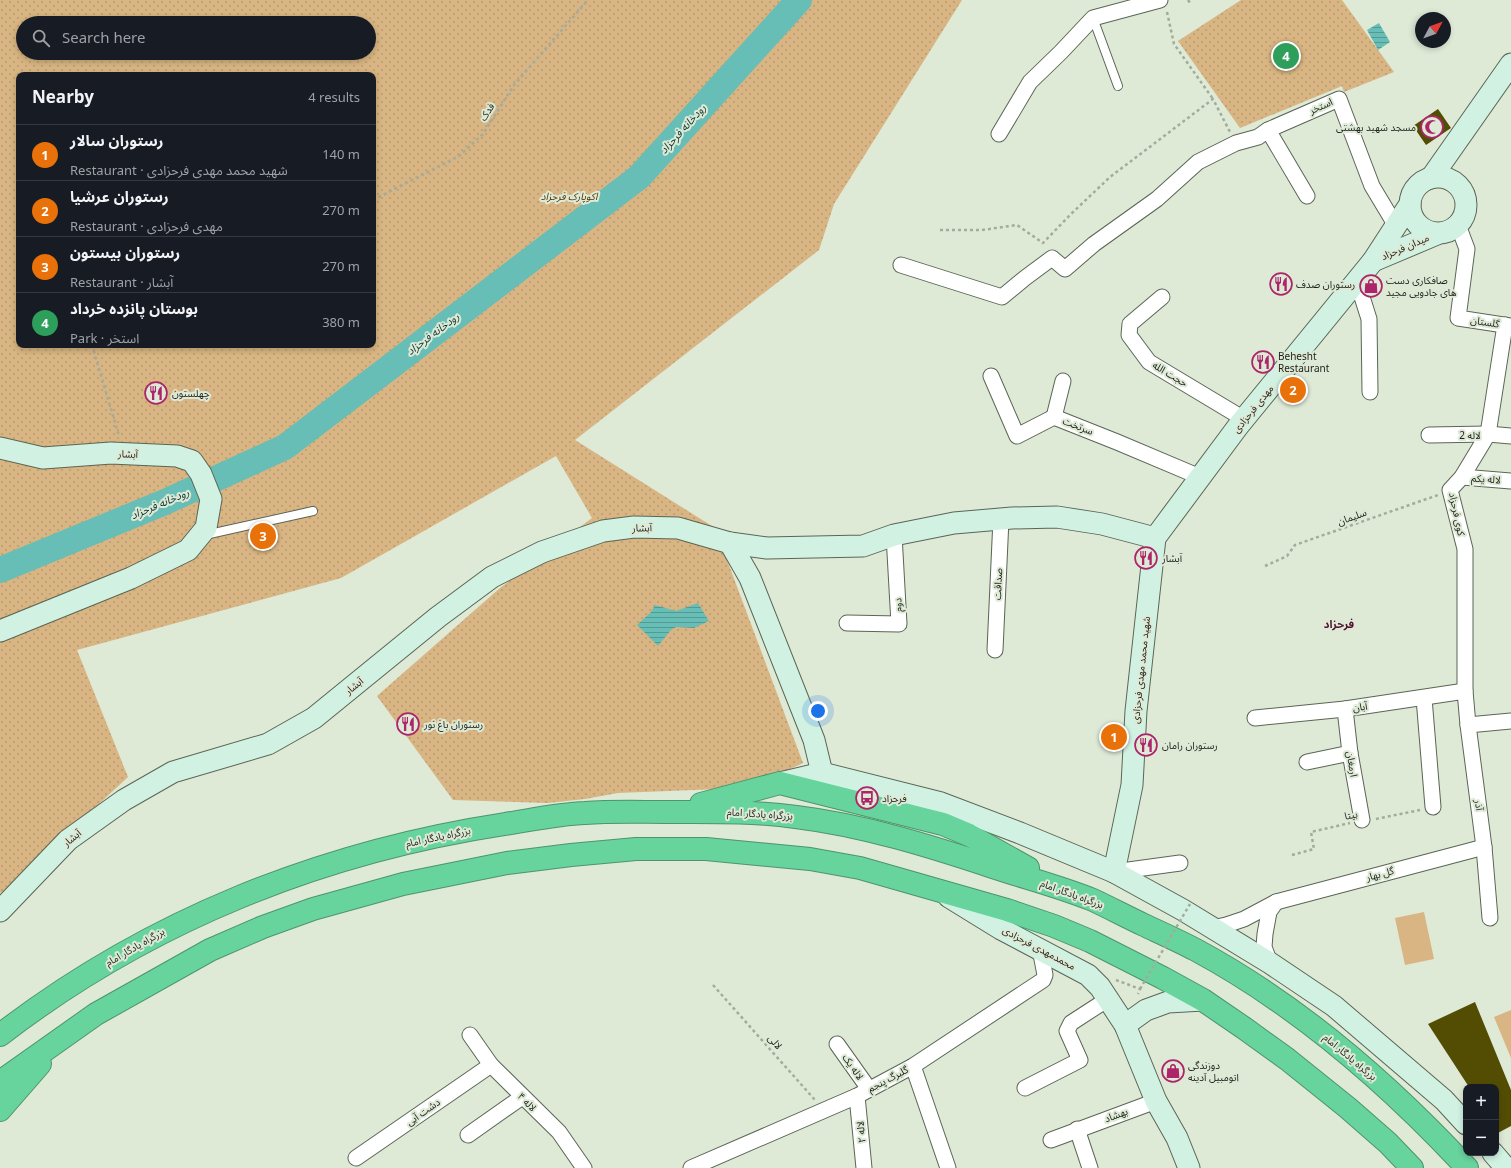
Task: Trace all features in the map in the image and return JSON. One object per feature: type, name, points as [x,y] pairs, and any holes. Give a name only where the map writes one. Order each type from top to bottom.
[{"type":"highway","points":[[666,812],[780,783],[943,824],[969,834],[1068,892]]},
{"type":"highway","name":"بزرگراه یادگار امام","points":[[0,1035],[54,996],[132,948],[208,909],[298,874],[394,846],[457,832],[583,813],[742,812],[798,817],[849,826],[948,852],[1068,892],[1091,900],[1196,950],[1268,994],[1345,1051],[1408,1107],[1467,1168]]},
{"type":"highway","points":[[0,1082],[96,1014],[204,953],[263,927],[314,909],[403,884],[507,863],[636,849],[706,850],[760,854],[860,868],[1007,910],[1090,941],[1203,1000],[1288,1059],[1388,1143],[1412,1168]]},
{"type":"highway","points":[[0,1110],[66,1035]]},
{"type":"street","points":[[999,134],[1030,82],[1093,18],[1163,4]]},
{"type":"street","points":[[1431,178],[1511,64]]},
{"type":"street","name":"استخر","points":[[1268,130],[1339,99],[1372,186],[1396,226]]},
{"type":"street","points":[[900,265],[1002,297],[1052,258],[1065,269],[1094,244],[1157,199],[1198,162],[1236,143],[1258,137],[1268,130],[1306,196]]},
{"type":"street","points":[[1458,185],[1457,158],[1460,136]]},
{"type":"street","points":[[1410,204],[1416,188],[1423,182],[1431,178],[1440,177],[1449,180],[1458,185],[1466,200],[1466,209],[1463,218],[1458,225]]},
{"type":"street","name":"مهدی فرحزادی","points":[[1155,538],[1244,419],[1373,261],[1410,204]]},
{"type":"street","name":"میدان فرحزاد","points":[[1410,204],[1411,213],[1415,221],[1428,232],[1437,234]]},
{"type":"street","name":"میدان فرحزاد","points":[[1373,261],[1437,234],[1452,230],[1458,225]]},
{"type":"street","name":"گلستان","points":[[1458,225],[1467,249],[1458,318],[1508,326]]},
{"type":"street","points":[[1357,280],[1369,319],[1370,392]]},
{"type":"street","name":"حجت الله","points":[[1162,297],[1130,324],[1129,335],[1149,362],[1244,419]]},
{"type":"street","name":"کوی فرحزاد","points":[[1465,691],[1465,549],[1450,490],[1462,477],[1488,434],[1508,326]]},
{"type":"street","name":"سرتخت","points":[[991,376],[1017,436],[1054,417],[1200,477]]},
{"type":"street","points":[[1054,417],[1063,381]]},
{"type":"street","name":"لاله 2","points":[[1429,435],[1488,434],[1511,436]]},
{"type":"street","name":"آبشار","points":[[0,448],[42,458],[111,453],[177,456],[192,461],[201,474],[211,498],[206,528],[188,550],[130,578],[0,631]]},
{"type":"street","name":"لاله یکم","points":[[1462,477],[1511,481]]},
{"type":"street","name":"آبشار","points":[[0,911],[68,840],[124,800],[173,772],[268,744],[314,718],[444,613],[492,577],[542,552],[603,531],[634,527],[678,528],[730,543],[767,548],[863,546],[894,535],[954,523],[1001,519],[1057,517],[1102,524],[1155,538]]},
{"type":"street","name":"صداقت","points":[[995,650],[1001,519]]},
{"type":"street","name":"دوم","points":[[847,623],[899,624],[894,535]]},
{"type":"street","name":"شهید محمد مهدی فرحزادی","points":[[1114,872],[1132,785],[1136,711],[1155,538]]},
{"type":"street","points":[[730,543],[750,578],[814,740],[822,773]]},
{"type":"street","name":"آبان","points":[[1255,718],[1345,709],[1465,691]]},
{"type":"street","name":"آذر","points":[[1465,691],[1484,847],[1490,918]]},
{"type":"street","points":[[1424,698],[1433,807]]},
{"type":"street","name":"ارمغان","points":[[1345,709],[1350,753],[1362,820]]},
{"type":"street","points":[[1468,724],[1511,721]]},
{"type":"street","points":[[1307,762],[1350,753]]},
{"type":"street","points":[[780,783],[822,773],[941,803],[1020,833],[1114,872],[1270,963],[1334,1006],[1444,1100],[1463,1121]]},
{"type":"street","name":"گل بهار","points":[[1212,928],[1244,919],[1276,902],[1484,847]]},
{"type":"street","points":[[1114,872],[1180,863]]},
{"type":"street","name":"محمدمهدی فرحزادی","points":[[936,889],[1001,928],[1088,975],[1100,986],[1125,1025],[1156,1100],[1177,1138],[1189,1168]]},
{"type":"street","points":[[1270,963],[1264,947],[1265,934],[1269,912],[1276,902]]},
{"type":"street","name":"گلبرگ پنجم","points":[[691,1168],[824,1110],[914,1066],[1043,980],[1045,974],[1040,949]]},
{"type":"street","points":[[1025,1088],[1080,1060],[1067,1031],[1071,1023],[1108,999]]},
{"type":"street","points":[[1125,1025],[1146,1010],[1168,1002],[1203,1000]]},
{"type":"street","name":"لاله ۴","points":[[470,1035],[490,1065],[560,1132],[584,1168]]},
{"type":"street","name":"لاله یک","points":[[837,1044],[863,1092]]},
{"type":"street","name":"دشت آبی","points":[[356,1158],[490,1065]]},
{"type":"street","points":[[914,1066],[948,1168]]},
{"type":"street","name":"لاله ۲","points":[[863,1092],[864,1168]]},
{"type":"street","points":[[468,1135],[522,1097]]},
{"type":"street","name":"بهشاد","points":[[1051,1140],[1156,1100]]},
{"type":"street","points":[[1077,1129],[1090,1168]]},
{"type":"street","points":[[1496,1156],[1506,1168]]},
{"type":"lane","points":[[1093,18],[1118,86]]},
{"type":"lane","points":[[199,537],[313,511]]},
{"type":"path","name":"فدک","points":[[376,198],[459,156],[483,134],[514,85],[588,0]]},
{"type":"path","points":[[1188,0],[1191,4]]},
{"type":"path","points":[[1163,4],[1174,44],[1213,99],[1236,143]]},
{"type":"path","points":[[940,230],[982,230],[1016,224],[1043,243],[1110,177],[1213,99]]},
{"type":"path","points":[[93,348],[124,454]]},
{"type":"path","name":"سلیمان","points":[[1265,566],[1287,556],[1295,545],[1450,490]]},
{"type":"path","name":"بیتا","points":[[1292,855],[1314,849],[1311,832],[1362,820],[1433,807]]},
{"type":"path","points":[[1112,978],[1140,989],[1190,904]]},
{"type":"path","name":"لالی","points":[[713,985],[824,1110]]},
{"type":"green space","name":"اکوپارک فرحزاد","points":[[0,0],[962,0],[834,204],[819,250],[575,440],[715,528],[803,763],[775,776],[718,789],[618,793],[585,799],[548,803],[453,800],[377,696],[500,588],[592,518],[556,456],[341,578],[77,650],[128,777],[5,891],[0,893]]},
{"type":"green space","points":[[1241,0],[1342,0],[1394,72],[1344,92],[1342,86],[1240,128],[1178,41]]},
{"type":"green space","points":[[1424,912],[1434,959],[1405,965],[1395,918]]},
{"type":"green space","points":[[1511,1010],[1511,1058],[1494,1017]]},
{"type":"water","points":[[1379,23],[1390,42],[1378,50],[1367,30]]},
{"type":"water","points":[[698,603],[709,621],[694,628],[676,627],[671,630],[658,646],[637,625],[651,612],[655,605],[676,611]]},
{"type":"building","name":"مسجد شهید بهشتی","points":[[1438,109],[1451,128],[1426,145],[1413,126]]},
{"type":"building","points":[[1475,1002],[1511,1090],[1511,1126],[1499,1132],[1499,1084],[1467,1084],[1428,1024]]},
{"type":"waterway","name":"رودخانه فرحزاد","points":[[0,570],[165,502],[285,447],[639,177],[799,0]]},
{"type":"place","name":"بوستان پانزده خرداد","points":[[1286,56]]},
{"type":"place","name":"مسجد شهید بهشتی","points":[[1432,127]]},
{"type":"place","name":"رستوران صدف","points":[[1281,284]]},
{"type":"place","name":"صافکاری دست های جادویی مجید","points":[[1371,286]]},
{"type":"place","name":"Behesht Restaurant","points":[[1263,362]]},
{"type":"place","name":"رستوران عرشیا","points":[[1293,390]]},
{"type":"place","name":"چهلستون","points":[[156,393]]},
{"type":"place","name":"رستوران بیستون","points":[[263,536]]},
{"type":"place","name":"آبشار","points":[[1146,558]]},
{"type":"place","name":"رستوران باغ نور","points":[[408,724]]},
{"type":"place","name":"رستوران سالار","points":[[1114,737]]},
{"type":"place","name":"رستوران رامان","points":[[1146,745]]},
{"type":"place","name":"فرحزاد","points":[[867,798]]},
{"type":"place","name":"دوزندگی اتومبیل آدینه","points":[[1173,1071]]},
{"type":"district","name":"فرحزاد","points":[[1339,624]]}]
